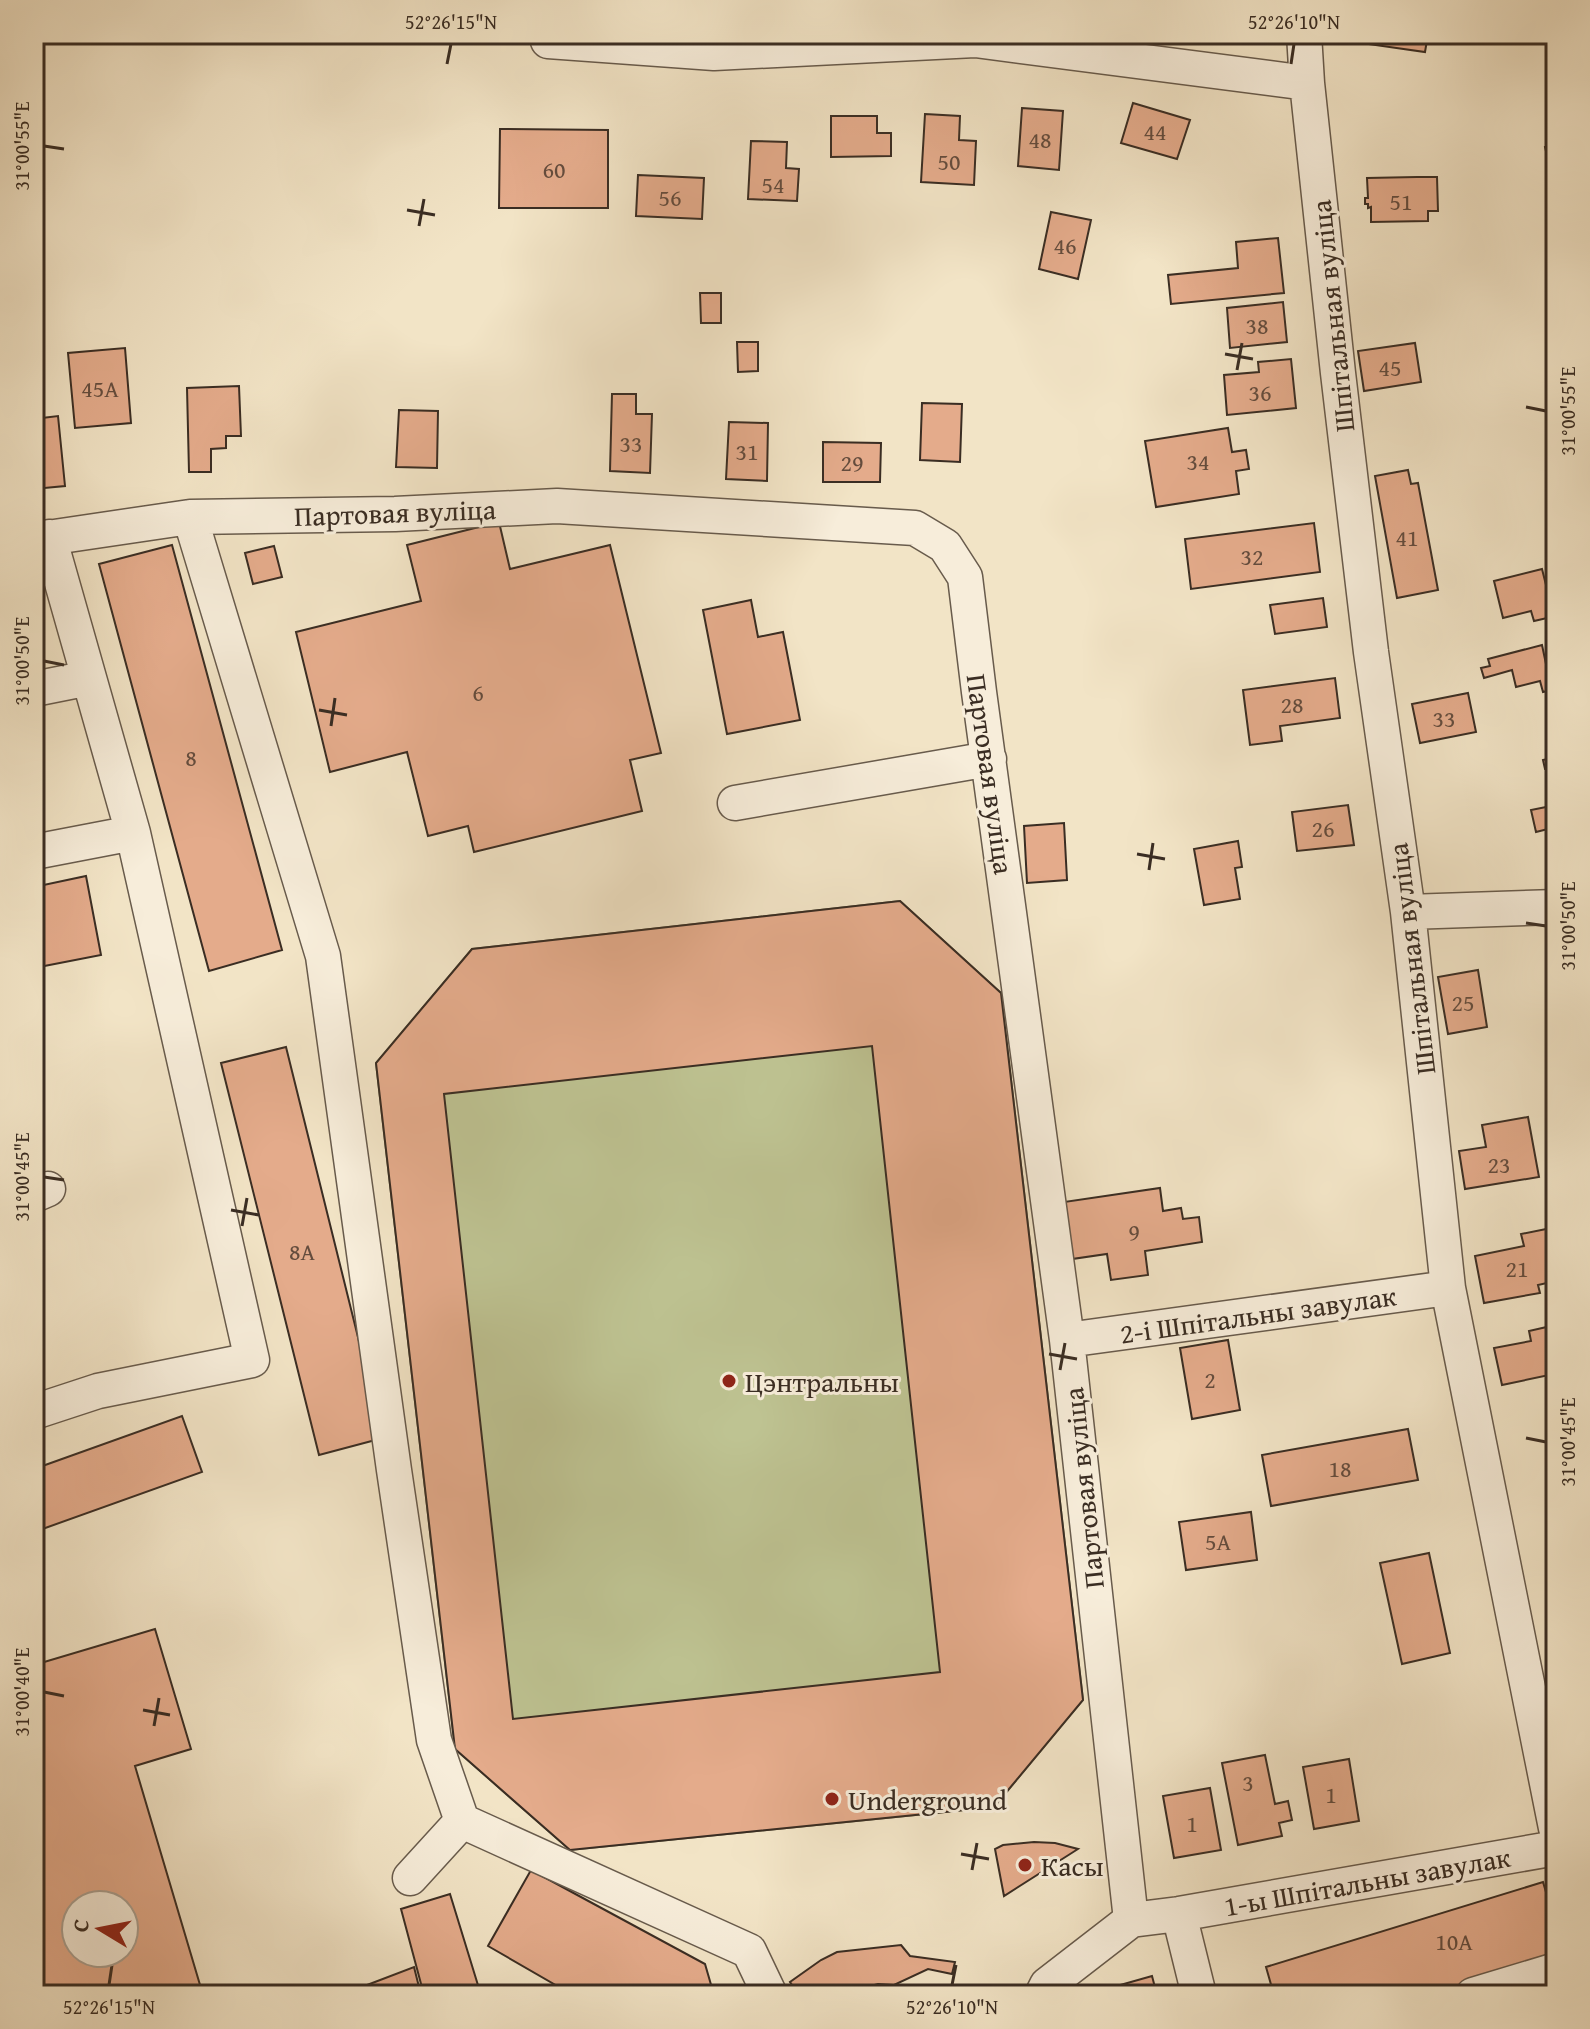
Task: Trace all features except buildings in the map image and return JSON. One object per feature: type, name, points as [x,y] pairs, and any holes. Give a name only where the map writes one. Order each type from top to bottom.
[{"type":"street","name":"Шпітальная вуліца","points":[[1304,34],[1336,358],[1369,637],[1408,912],[1448,1288],[1556,1828]]},
{"type":"street","points":[[548,41],[714,53],[975,40],[1307,83]]},
{"type":"street","name":"Партовая вуліца","points":[[42,539],[190,517],[395,514],[557,506],[915,528],[945,546],[965,577],[1067,1340],[1131,1920]]},
{"type":"street","points":[[190,517],[323,956],[434,1740],[462,1821],[749,1951],[770,1995]]},
{"type":"street","points":[[34,1412],[98,1391],[252,1360],[133,833],[89,678],[42,539]]},
{"type":"street","points":[[34,689],[89,678]]},
{"type":"street","points":[[735,803],[989,759]]},
{"type":"street","points":[[34,852],[133,833]]},
{"type":"street","points":[[1408,912],[1556,907]]},
{"type":"street","name":"2-і Шпітальны завулак","points":[[1067,1340],[1448,1288]]},
{"type":"street","points":[[410,1878],[462,1821]]},
{"type":"street","name":"1-ы Шпітальны завулак","points":[[1131,1920],[1556,1848]]},
{"type":"street","points":[[1179,1914],[1199,1995]]},
{"type":"street","points":[[1042,1995],[1047,1985],[1131,1920]]},
{"type":"street","points":[[1473,1995],[1556,1970]]},
{"type":"green space","name":"Цэнтральны","points":[[900,901],[1001,993],[1083,1700],[994,1807],[570,1850],[455,1749],[376,1063],[472,949]]},
{"type":"place","name":"Цэнтральны","points":[[729,1381]]},
{"type":"place","name":"Underground","points":[[832,1799]]},
{"type":"place","name":"Касы","points":[[1025,1865]]}]
